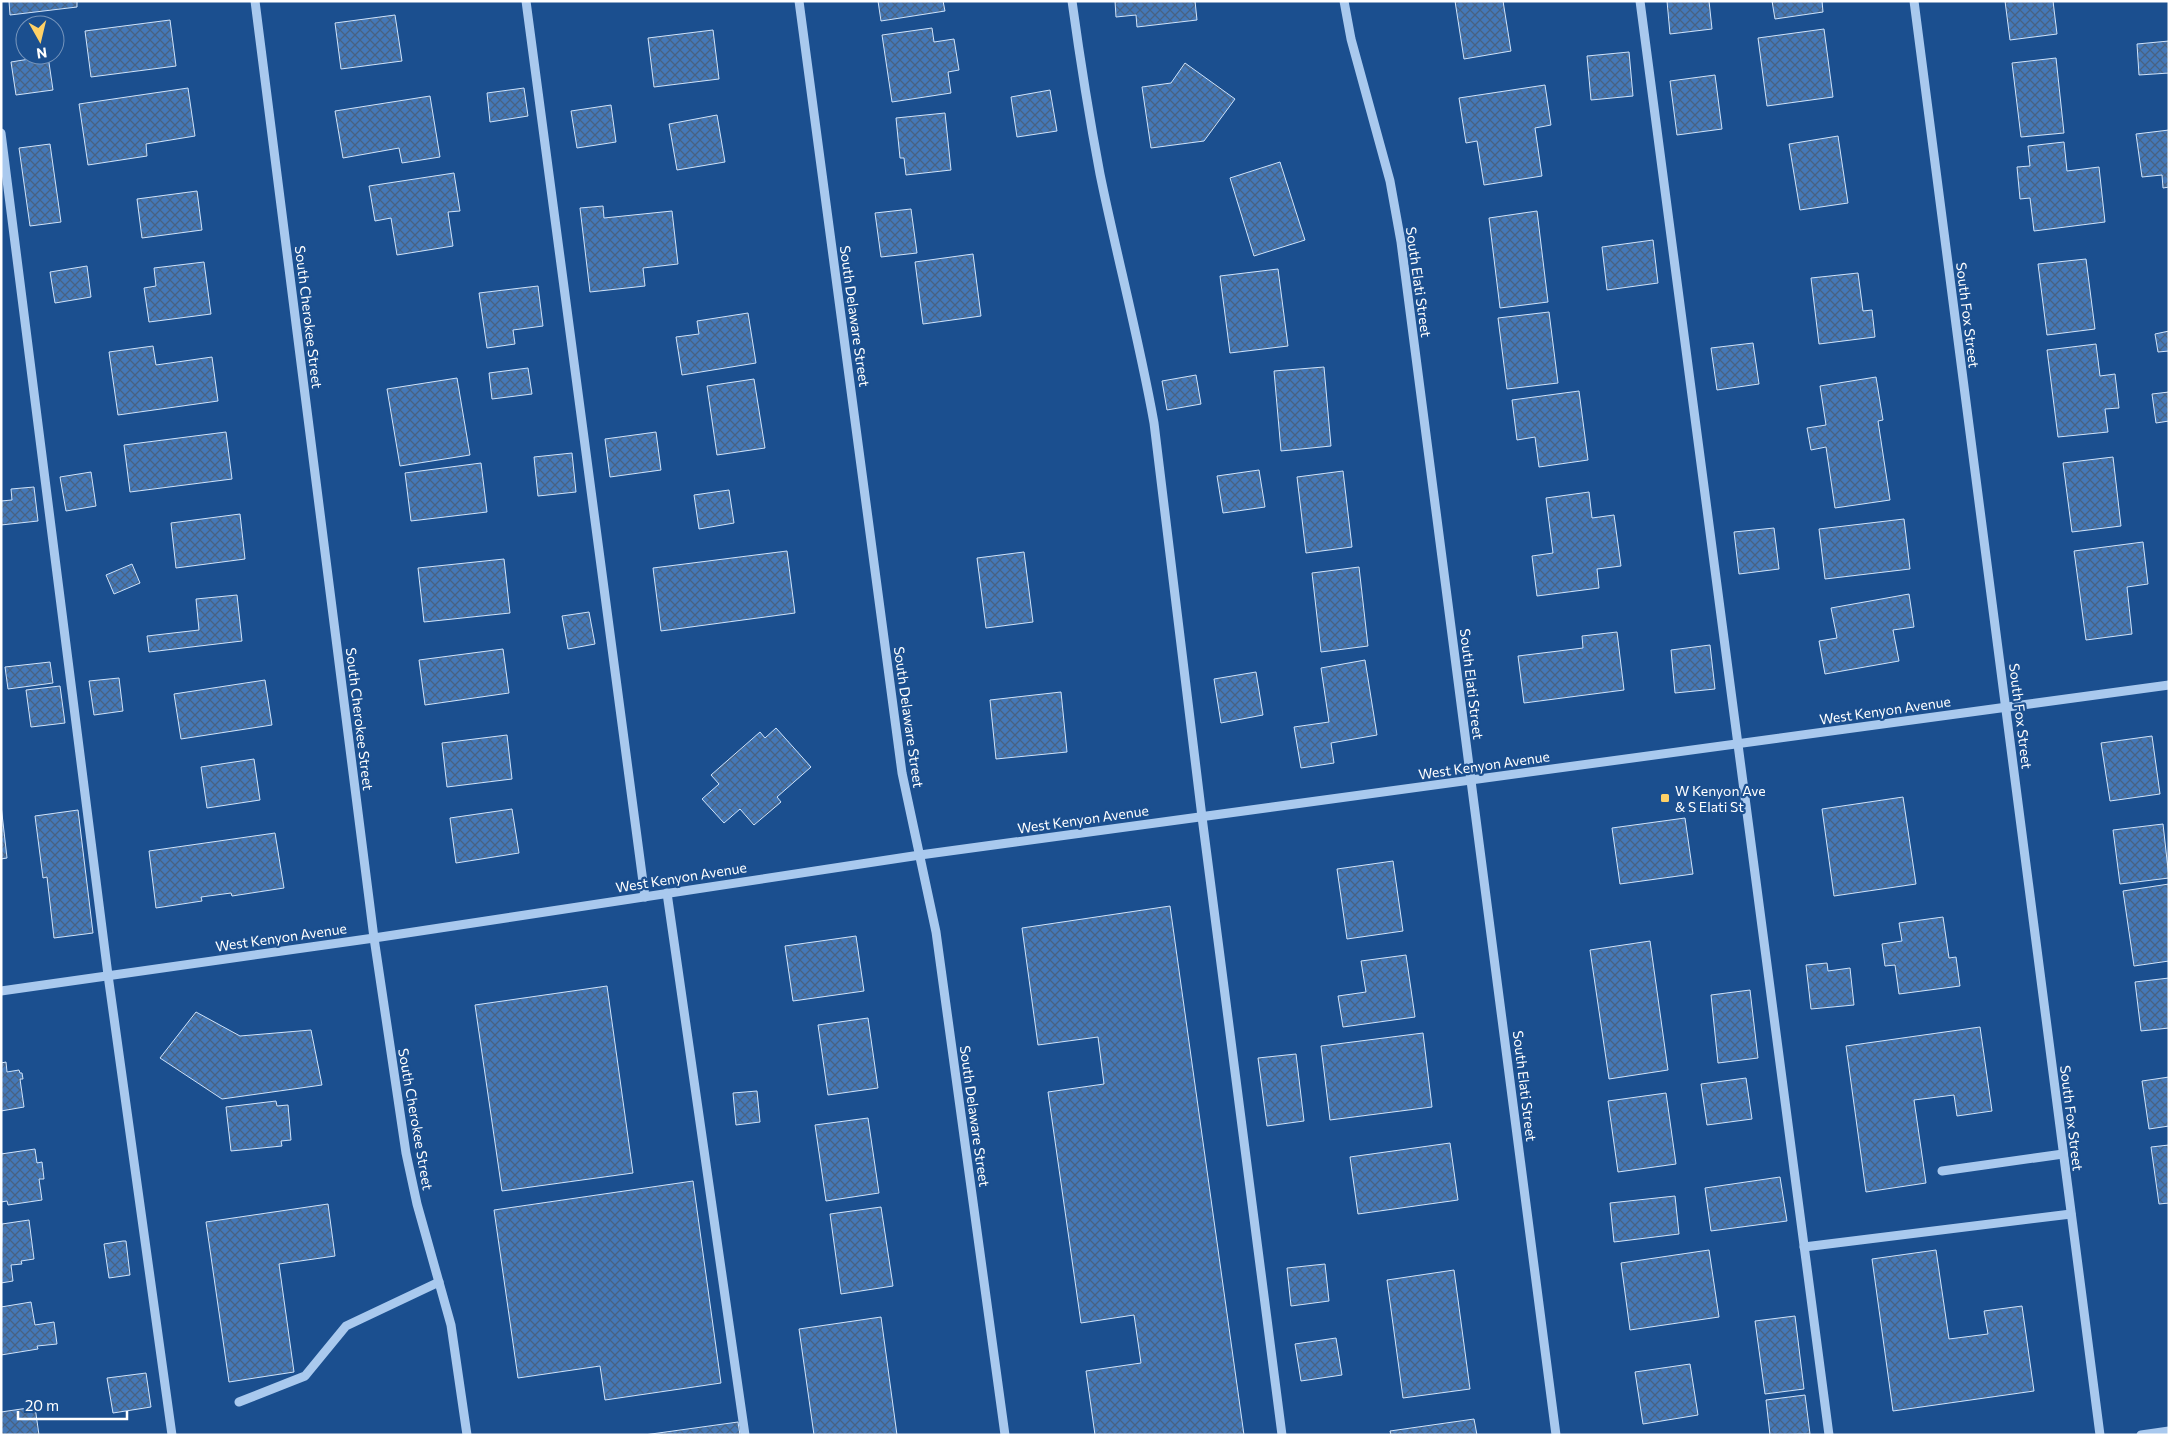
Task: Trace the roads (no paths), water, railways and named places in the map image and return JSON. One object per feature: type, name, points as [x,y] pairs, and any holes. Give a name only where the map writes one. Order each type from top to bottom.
[{"type":"street","name":"South Cherokee Street","points":[[254,1],[374,938],[406,1153],[417,1204],[451,1325],[467,1435]]},
{"type":"street","points":[[526,1],[645,897]]},
{"type":"street","name":"South Delaware Street","points":[[798,1],[902,773],[936,932],[1005,1435]]},
{"type":"street","points":[[1072,1],[1099,166],[1154,422],[1202,817],[1282,1435]]},
{"type":"street","name":"South Elati Street","points":[[1344,1],[1351,39],[1390,181],[1401,242],[1556,1435]]},
{"type":"street","points":[[1640,1],[1829,1435]]},
{"type":"street","name":"South Fox Street","points":[[1914,1],[2100,1435]]},
{"type":"street","points":[[1,133],[108,975],[172,1435]]},
{"type":"street","name":"West Kenyon Avenue","points":[[1,991],[374,938],[920,855],[2169,684]]},
{"type":"street","points":[[667,893],[745,1435]]},
{"type":"street","points":[[1942,1171],[2063,1154]]},
{"type":"street","points":[[1804,1247],[2071,1214]]},
{"type":"street","points":[[239,1402],[305,1376],[346,1326],[439,1282]]},
{"type":"street","points":[[2140,1435],[2169,1431]]},
{"type":"place","name":"W Kenyon Ave & S Elati St","points":[[1665,798]]}]
